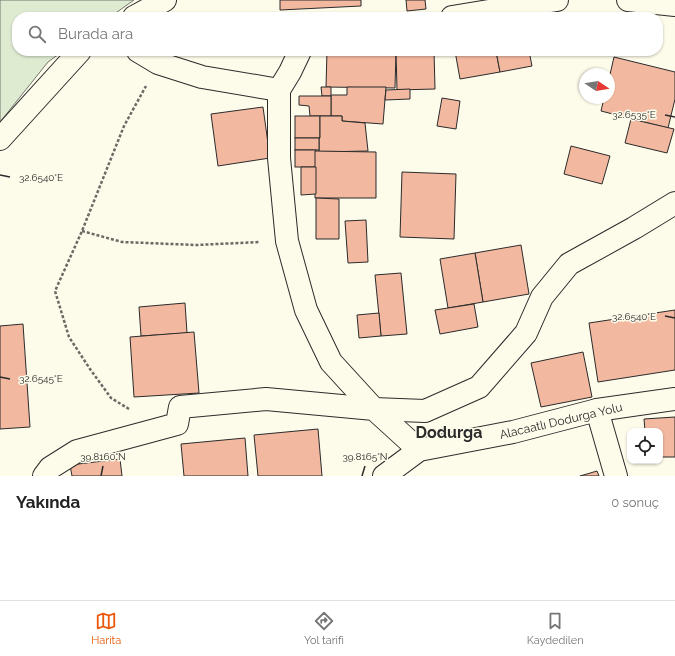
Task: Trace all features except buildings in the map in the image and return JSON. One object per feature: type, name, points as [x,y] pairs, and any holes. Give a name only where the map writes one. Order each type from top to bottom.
[{"type":"street","points":[[143,12],[165,0]]},
{"type":"street","points":[[454,11],[557,0]]},
{"type":"street","points":[[628,0],[675,5]]},
{"type":"street","points":[[0,138],[75,56]]},
{"type":"street","points":[[146,56],[158,63],[202,77],[279,90]]},
{"type":"street","points":[[298,56],[279,90],[279,158],[287,241],[306,310],[331,362],[374,409],[419,450]]},
{"type":"street","points":[[44,476],[50,468],[77,451],[177,424],[180,407],[266,399],[374,409],[425,411],[479,387],[526,333],[542,297],[569,264],[634,228],[675,203]]},
{"type":"street","name":"Alacaatlı Dodurga Yolu","points":[[384,476],[419,450],[512,432],[597,410],[675,399]]},
{"type":"street","points":[[597,410],[616,476]]},
{"type":"path","points":[[135,412],[111,398],[94,375],[69,337],[55,291],[82,231],[124,126],[158,63]]},
{"type":"path","points":[[82,231],[122,242],[196,245],[287,241]]},
{"type":"green space","points":[[0,0],[134,0],[117,12],[12,12],[12,56],[56,56],[48,62],[0,122]]},
{"type":"district","name":"Dodurga","points":[[449,432]]}]
